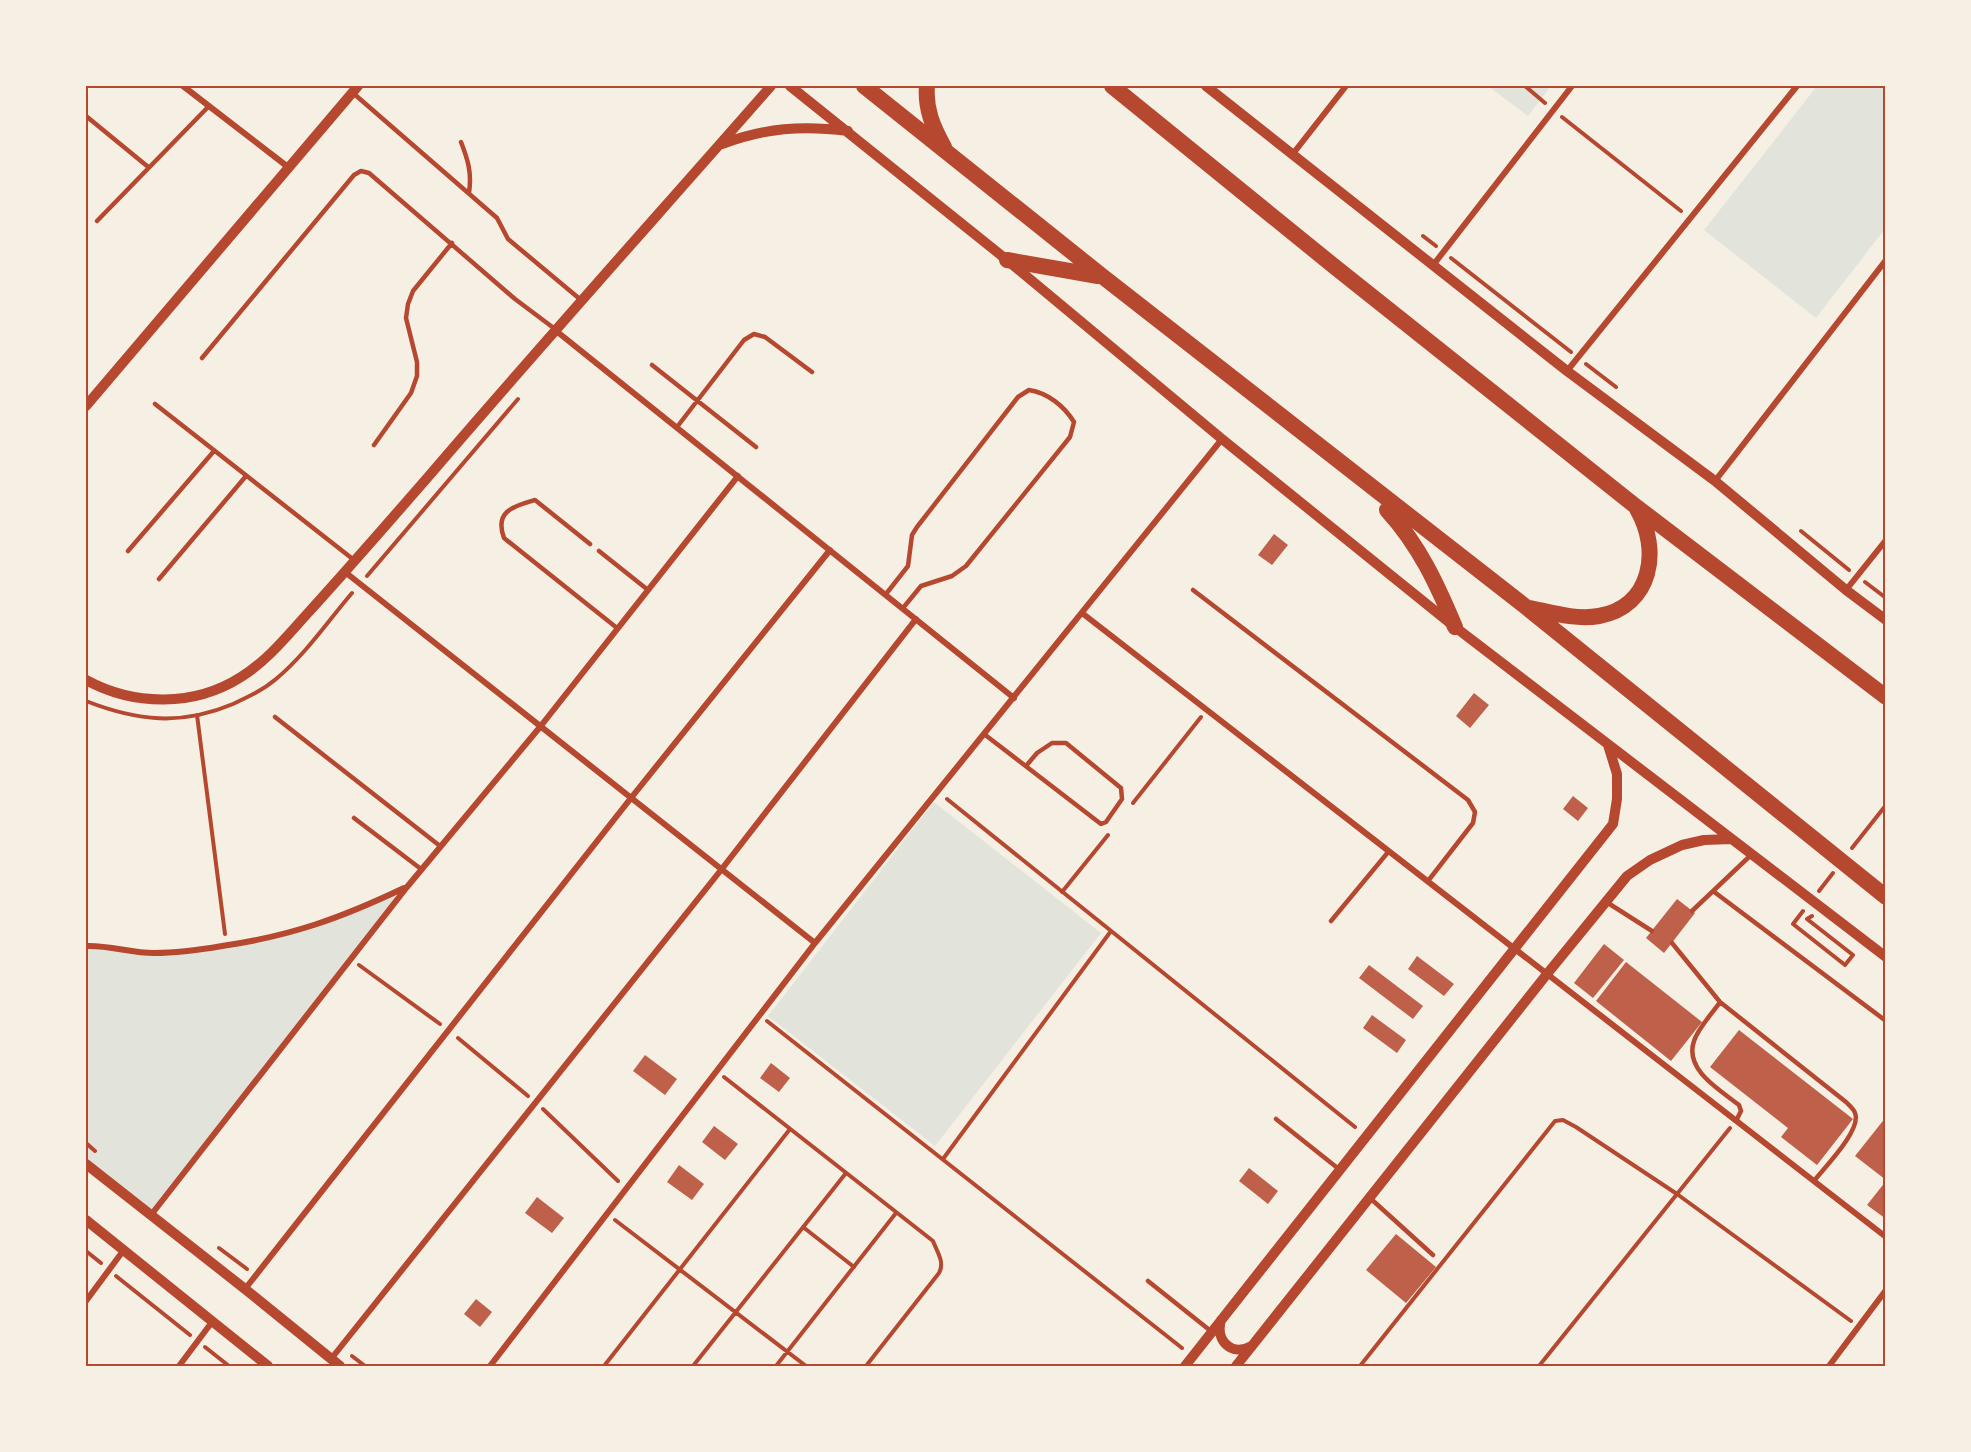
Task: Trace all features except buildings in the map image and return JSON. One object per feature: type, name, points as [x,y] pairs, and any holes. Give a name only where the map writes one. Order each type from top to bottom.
[{"type":"highway","points":[[864,86],[1101,276],[1526,607],[1886,897]]},
{"type":"highway","points":[[927,86],[927,108],[931,122],[948,153]]},
{"type":"highway","points":[[1112,86],[1634,505],[1886,697]]},
{"type":"highway","points":[[1007,260],[1101,276]]},
{"type":"highway","points":[[1359,479],[1404,529],[1425,561],[1455,627]]},
{"type":"highway","points":[[1526,607],[1568,616],[1588,617],[1610,613],[1628,603],[1642,587],[1651,556],[1649,535],[1634,505]]},
{"type":"street","points":[[183,86],[288,167]]},
{"type":"street","points":[[86,680],[124,696],[147,700],[171,700],[216,690],[242,677],[269,655],[355,561],[555,329],[771,86]]},
{"type":"street","points":[[790,86],[1007,260],[1222,439],[1455,627],[1886,957]]},
{"type":"street","points":[[1206,86],[1567,371],[1715,481],[1846,590],[1886,620]]},
{"type":"street","points":[[1292,155],[1346,86]]},
{"type":"street","points":[[1434,264],[1572,86]]},
{"type":"street","points":[[1567,371],[1797,86]]},
{"type":"street","points":[[86,406],[355,89]]},
{"type":"street","points":[[719,145],[765,131],[792,127],[848,131]]},
{"type":"street","points":[[1715,481],[1886,260]]},
{"type":"street","points":[[555,329],[1014,698]]},
{"type":"street","points":[[490,1366],[815,943],[1222,439]]},
{"type":"street","points":[[151,1215],[421,869],[540,727],[738,476]]},
{"type":"street","points":[[1846,590],[1886,540]]},
{"type":"street","points":[[245,1289],[631,798],[830,550]]},
{"type":"street","points":[[345,572],[815,943]]},
{"type":"street","points":[[1082,613],[1886,1237]]},
{"type":"street","points":[[86,1164],[335,1363],[536,1102],[721,870],[916,619]]},
{"type":"street","points":[[1185,1366],[1613,824],[1617,799],[1617,774],[1608,745]]},
{"type":"street","points":[[1236,1366],[1627,876],[1650,860],[1682,845],[1704,840],[1731,839]]},
{"type":"street","points":[[86,946],[101,945],[152,953],[188,952],[251,942],[305,929],[352,912],[407,887]]},
{"type":"street","points":[[86,1220],[268,1366]]},
{"type":"street","points":[[86,1301],[123,1251]]},
{"type":"street","points":[[1829,1366],[1886,1290]]},
{"type":"street","points":[[1221,1320],[1220,1333],[1226,1345],[1239,1350],[1252,1346]]},
{"type":"street","points":[[178,1366],[212,1322]]},
{"type":"lane","points":[[355,89],[497,218],[508,239],[581,300]]},
{"type":"lane","points":[[97,221],[147,166],[209,106]]},
{"type":"lane","points":[[86,116],[147,166]]},
{"type":"lane","points":[[461,142],[469,163],[471,178],[469,193]]},
{"type":"lane","points":[[202,358],[354,175],[361,171],[369,173],[515,298],[555,329]]},
{"type":"lane","points":[[374,445],[411,393],[417,376],[417,362],[406,318],[413,291],[452,243]]},
{"type":"lane","points":[[677,427],[744,340],[754,334],[765,337],[812,372]]},
{"type":"lane","points":[[652,364],[756,447]]},
{"type":"lane","points":[[886,594],[908,566],[912,536],[917,527],[1018,397],[1029,390],[1042,392],[1067,411],[1074,422],[1070,437],[966,566],[952,576],[921,586],[903,608]]},
{"type":"lane","points":[[155,404],[355,561]]},
{"type":"lane","points":[[128,551],[214,451]]},
{"type":"lane","points":[[159,579],[246,476]]},
{"type":"lane","points":[[590,544],[535,500],[508,510],[501,523],[504,538],[617,628]]},
{"type":"lane","points":[[599,551],[648,590]]},
{"type":"lane","points":[[1192,590],[1468,800],[1475,812],[1473,822],[1428,881]]},
{"type":"lane","points":[[275,717],[440,846]]},
{"type":"lane","points":[[984,734],[1101,824],[1106,822],[1122,800],[1121,788],[1066,743],[1052,742],[1037,753],[1026,766]]},
{"type":"lane","points":[[354,818],[421,869]]},
{"type":"lane","points":[[1331,921],[1389,851]]},
{"type":"lane","points":[[1692,911],[1752,854]]},
{"type":"lane","points":[[1713,891],[1886,1021]]},
{"type":"lane","points":[[1605,902],[1652,931]]},
{"type":"lane","points":[[1672,943],[1720,1002],[1846,1102],[1855,1113],[1856,1122],[1849,1137],[1814,1181]]},
{"type":"lane","points":[[1720,1002],[1694,1039],[1692,1053],[1702,1076],[1739,1105],[1741,1111],[1736,1120]]},
{"type":"lane","points":[[1276,1119],[1340,1170]]},
{"type":"lane","points":[[1370,1198],[1433,1255]]},
{"type":"lane","points":[[1148,1281],[1212,1332]]},
{"type":"path","points":[[1525,86],[1690,218]]},
{"type":"path","points":[[1415,230],[1624,393]]},
{"type":"path","points":[[1795,526],[1886,598]]},
{"type":"path","points":[[194,696],[226,946]]},
{"type":"path","points":[[938,792],[1355,1127]]},
{"type":"path","points":[[1793,924],[1845,965],[1852,955],[1807,919]]},
{"type":"path","points":[[943,1159],[1111,931]]},
{"type":"path","points":[[351,959],[448,1031],[536,1102],[626,1189]]},
{"type":"path","points":[[760,1015],[1182,1348]]},
{"type":"path","points":[[716,1071],[933,1241],[942,1266],[939,1273],[866,1366]]},
{"type":"path","points":[[1360,1366],[1555,1121],[1563,1120],[1677,1194],[1858,1327]]},
{"type":"path","points":[[1539,1366],[1736,1120]]},
{"type":"path","points":[[604,1366],[790,1129]]},
{"type":"path","points":[[694,1366],[846,1173]]},
{"type":"path","points":[[776,1366],[896,1213]]},
{"type":"path","points":[[607,1214],[807,1366]]},
{"type":"path","points":[[803,1227],[854,1267]]},
{"type":"path","points":[[86,1251],[229,1366]]},
{"type":"shaded area","points":[[1488,86],[1551,86],[1528,116]]},
{"type":"shaded area","points":[[1817,86],[1885,86],[1885,229],[1816,318],[1704,230]]},
{"type":"shaded area","points":[[934,802],[1101,933],[935,1146],[768,1016]]},
{"type":"shaded area","points":[[407,887],[151,1215],[86,1164],[86,946],[152,953],[188,952],[305,929]]}]
